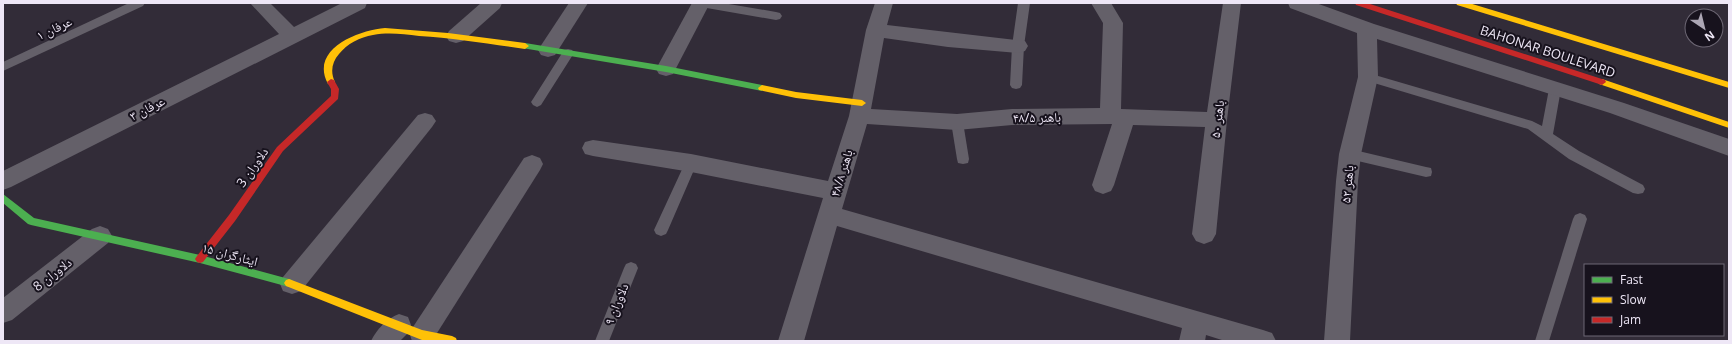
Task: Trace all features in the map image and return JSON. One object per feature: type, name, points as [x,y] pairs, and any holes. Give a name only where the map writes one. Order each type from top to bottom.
[{"type":"street","points":[[259,3],[292,36]]},
{"type":"street","name":"عرفان ۳","points":[[3,181],[358,3]]},
{"type":"street","points":[[456,36],[493,3]]},
{"type":"street","points":[[548,50],[579,3]]},
{"type":"street","points":[[666,69],[701,3]]},
{"type":"street","name":"باهنر ۴۸/۸","points":[[791,341],[860,110],[876,30],[884,3]]},
{"type":"street","points":[[1100,3],[1113,23],[1118,116],[1103,185]]},
{"type":"street","name":"باهنر ۵۰","points":[[1204,234],[1216,120],[1232,3]]},
{"type":"street","points":[[1297,3],[1367,29],[1617,108],[1729,148]]},
{"type":"street","name":"BAHONAR BOULEVARD","points":[[1359,3],[1557,66],[1729,125]]},
{"type":"street","name":"BAHONAR BOULEVARD","points":[[1460,3],[1490,8],[1729,85]]},
{"type":"street","name":"باهنر ۵۲","points":[[1337,341],[1350,154],[1368,77],[1367,29]]},
{"type":"street","points":[[876,30],[948,40],[1018,46]]},
{"type":"street","name":"دلاوران 3","points":[[200,259],[232,218],[280,149],[335,98],[335,89],[329,79],[327,67],[332,56],[340,46],[353,38],[374,32],[399,31],[456,36]]},
{"type":"street","points":[[456,36],[666,69],[796,95],[860,110]]},
{"type":"street","name":"باهنر ۴۸/۵","points":[[860,110],[957,122],[1012,117],[1118,116],[1216,120]]},
{"type":"street","points":[[292,284],[425,121]]},
{"type":"street","points":[[593,148],[691,163],[832,202],[1194,331],[1263,341]]},
{"type":"street","points":[[422,335],[532,164]]},
{"type":"street","name":"ایثارگران ۱۵","points":[[3,198],[31,221],[200,259],[292,284],[391,333],[422,335],[452,341]]},
{"type":"street","name":"دلاوران 8","points":[[3,312],[100,236]]},
{"type":"lane","name":"عرفان ۱","points":[[3,67],[139,3]]},
{"type":"lane","points":[[701,3],[776,16]]},
{"type":"lane","points":[[1016,85],[1018,46],[1024,3]]},
{"type":"lane","points":[[537,102],[568,53]]},
{"type":"lane","points":[[1368,77],[1532,126],[1574,154],[1638,189]]},
{"type":"lane","points":[[1546,136],[1555,89]]},
{"type":"lane","points":[[957,122],[963,159]]},
{"type":"lane","points":[[1350,154],[1426,172]]},
{"type":"lane","points":[[661,230],[691,163]]},
{"type":"lane","points":[[1542,341],[1580,219]]},
{"type":"lane","name":"دلاوران ۹","points":[[602,341],[631,268]]},
{"type":"traffic: fast","points":[[525,46],[666,69],[762,88]]},
{"type":"traffic: fast","points":[[3,198],[31,221],[200,259],[289,283]]},
{"type":"traffic: slow","points":[[1460,3],[1729,85]]},
{"type":"traffic: slow","points":[[331,82],[328,75],[328,67],[330,60],[338,49],[352,39],[373,32],[391,31],[422,33],[525,46]]},
{"type":"traffic: slow","points":[[1602,82],[1729,125]]},
{"type":"traffic: slow","points":[[762,88],[796,95],[862,103]]},
{"type":"traffic: slow","points":[[289,283],[422,335],[452,341]]},
{"type":"traffic: jam","points":[[1359,3],[1602,82]]},
{"type":"traffic: jam","points":[[200,259],[232,218],[280,149],[335,97],[335,89],[331,82]]}]
